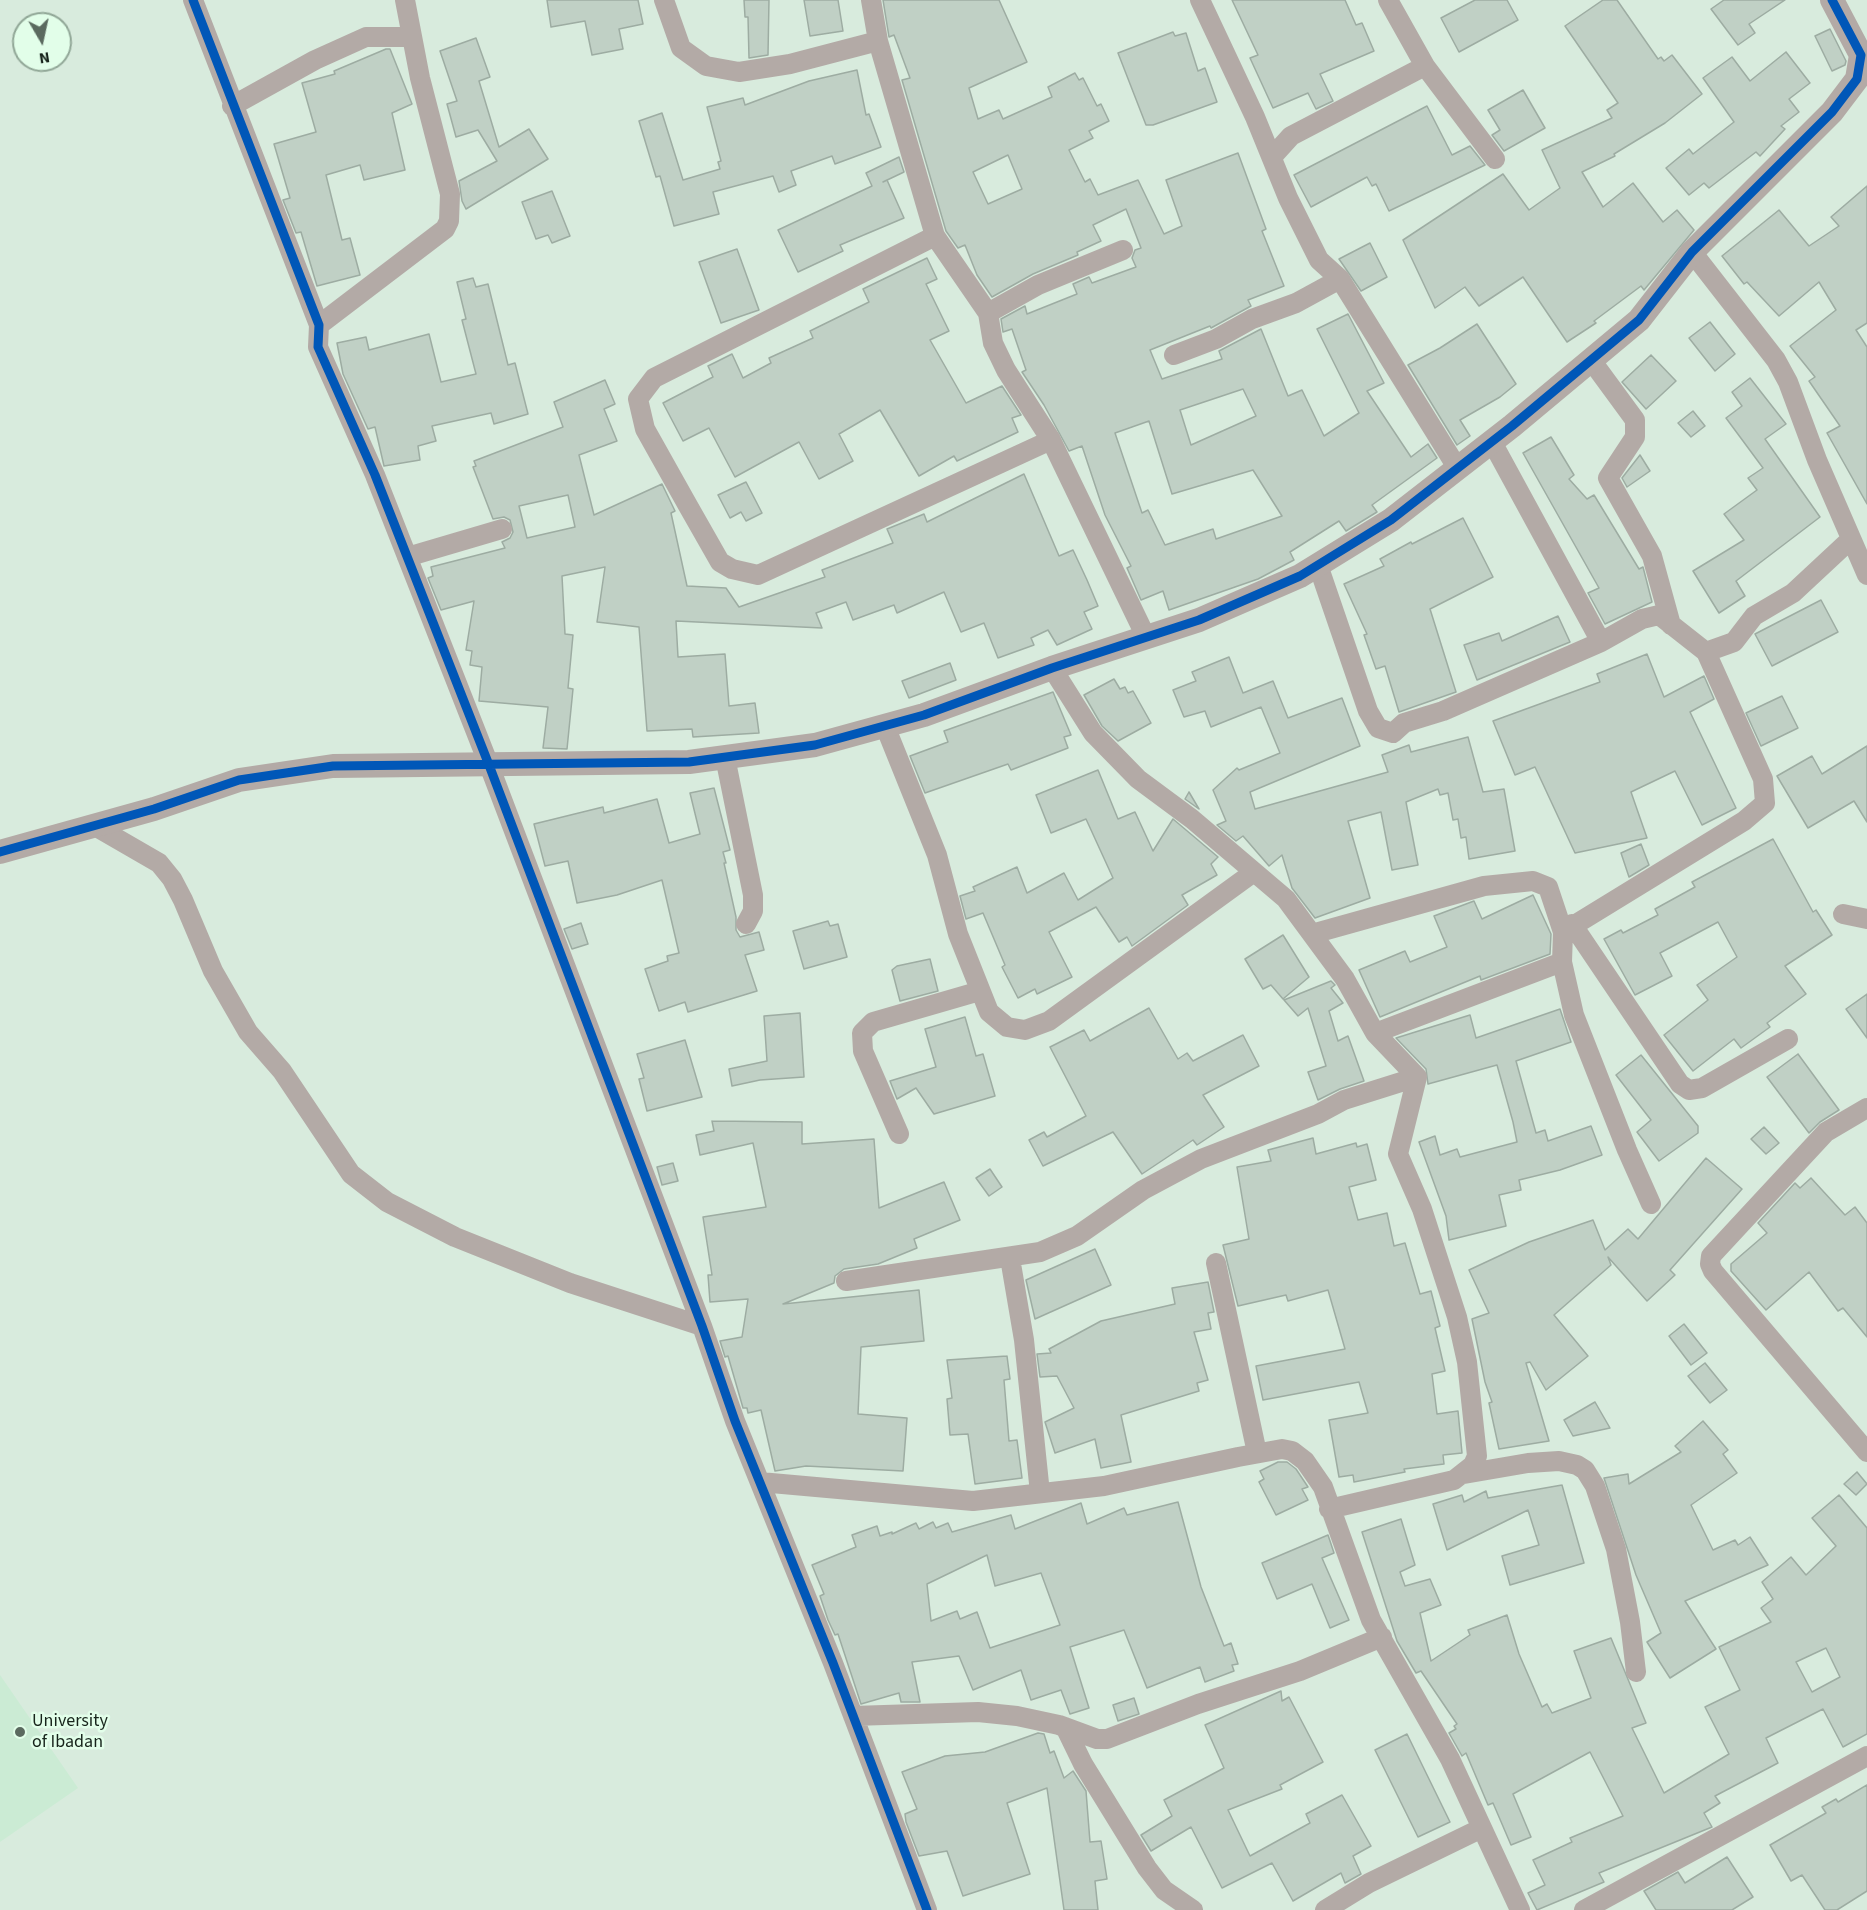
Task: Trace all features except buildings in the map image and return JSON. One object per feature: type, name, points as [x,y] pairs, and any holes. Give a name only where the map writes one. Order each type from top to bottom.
[{"type":"street","points":[[193,0],[232,106],[319,325],[318,347],[375,475],[489,765],[760,1482],[927,1910]]},
{"type":"street","points":[[319,325],[445,229],[449,221],[450,194],[437,153],[405,0]]},
{"type":"street","points":[[664,0],[681,48],[706,66],[739,72],[770,67],[878,41]]},
{"type":"street","points":[[871,0],[878,41],[935,236],[988,313],[993,343],[1006,370],[1051,440],[1146,637]]},
{"type":"street","points":[[1200,0],[1272,157],[1288,198],[1319,260],[1340,279],[1458,469]]},
{"type":"street","points":[[1388,0],[1425,66],[1495,159]]},
{"type":"street","points":[[0,852],[95,826],[239,780],[333,766],[689,762],[815,745],[924,715],[1052,668],[1199,620],[1300,576],[1391,520],[1492,442],[1639,320],[1692,252],[1832,112],[1864,73],[1861,55],[1832,0]]},
{"type":"street","points":[[232,106],[315,60],[366,37],[412,37]]},
{"type":"street","points":[[1272,157],[1291,136],[1425,66]]},
{"type":"street","points":[[935,236],[654,378],[638,399],[645,429],[698,524],[720,562],[732,569],[758,575],[1051,440]]},
{"type":"street","points":[[988,313],[1038,285],[1124,250]]},
{"type":"street","points":[[1692,252],[1776,360],[1788,382],[1817,460],[1867,575]]},
{"type":"street","points":[[1174,356],[1216,339],[1252,319],[1296,303],[1340,279]]},
{"type":"street","points":[[1591,360],[1635,420],[1635,437],[1608,478],[1653,556],[1671,626]]},
{"type":"street","points":[[1492,442],[1601,642]]},
{"type":"street","points":[[407,557],[502,529]]},
{"type":"street","points":[[1706,652],[1734,642],[1754,616],[1793,593],[1851,539]]},
{"type":"street","points":[[1318,565],[1368,711],[1378,728],[1393,733],[1404,723],[1443,711],[1601,642],[1642,620],[1659,615],[1706,652],[1763,779],[1765,803],[1724,834],[1567,928]]},
{"type":"street","points":[[1052,668],[1092,733],[1138,779],[1192,819],[1286,899],[1345,979],[1375,1033],[1417,1077]]},
{"type":"street","points":[[885,726],[937,855],[958,934],[980,991],[989,1012],[1006,1027],[1025,1030],[1048,1021],[1254,872]]},
{"type":"street","points":[[725,757],[753,895],[753,911],[746,924]]},
{"type":"street","points":[[95,826],[159,863],[172,879],[213,971],[248,1032],[282,1071],[351,1174],[387,1202],[455,1238],[570,1283],[702,1326]]},
{"type":"street","points":[[1312,934],[1484,886],[1533,881],[1548,887],[1567,928],[1680,1084],[1689,1090],[1702,1088],[1788,1039]]},
{"type":"street","points":[[1843,914],[1867,919]]},
{"type":"street","points":[[1567,928],[1562,962],[1574,1015],[1627,1150],[1651,1204]]},
{"type":"street","points":[[1375,1033],[1562,962]]},
{"type":"street","points":[[899,1134],[863,1051],[862,1033],[873,1022],[980,991]]},
{"type":"street","points":[[846,1281],[1040,1252],[1077,1236],[1143,1190],[1201,1159],[1318,1114],[1344,1100],[1417,1077]]},
{"type":"street","points":[[1329,1509],[1454,1480],[1473,1465],[1477,1456],[1467,1362],[1443,1270],[1422,1209],[1398,1154],[1417,1077]]},
{"type":"street","points":[[1867,1108],[1826,1132],[1711,1256],[1710,1264],[1713,1271],[1867,1452]]},
{"type":"street","points":[[1010,1258],[1024,1340],[1040,1493]]},
{"type":"street","points":[[1216,1263],[1257,1453]]},
{"type":"street","points":[[760,1482],[973,1502],[1104,1486],[1282,1449],[1299,1455],[1323,1487],[1329,1509],[1371,1620],[1450,1759],[1520,1910]]},
{"type":"street","points":[[1464,1474],[1528,1463],[1559,1461],[1577,1465],[1585,1470],[1595,1486],[1616,1549],[1630,1622],[1636,1672]]},
{"type":"street","points":[[853,1716],[978,1712],[1017,1716],[1065,1727],[1097,1739],[1120,1734],[1198,1704],[1300,1671],[1382,1637]]},
{"type":"street","points":[[1065,1727],[1083,1764],[1148,1868],[1164,1890],[1193,1910]]},
{"type":"street","points":[[1083,1764],[1097,1739]]},
{"type":"street","points":[[1584,1910],[1867,1756]]},
{"type":"street","points":[[1325,1910],[1370,1883],[1482,1828]]},
{"type":"shaded area","name":"University of Ibadan","points":[[0,1675],[78,1788],[0,1842]]},
{"type":"cycle path","points":[[193,0],[319,325],[318,347],[375,475],[489,765],[702,1326],[735,1421],[833,1663],[927,1910]]},
{"type":"cycle path","points":[[0,852],[154,809],[239,780],[333,766],[689,762],[815,745],[924,715],[1052,668],[1199,620],[1300,576],[1391,520],[1512,426],[1639,320],[1692,252],[1832,112],[1857,79],[1861,55],[1832,0]]},
{"type":"place","name":"University of Ibadan","points":[[20,1732]]}]
